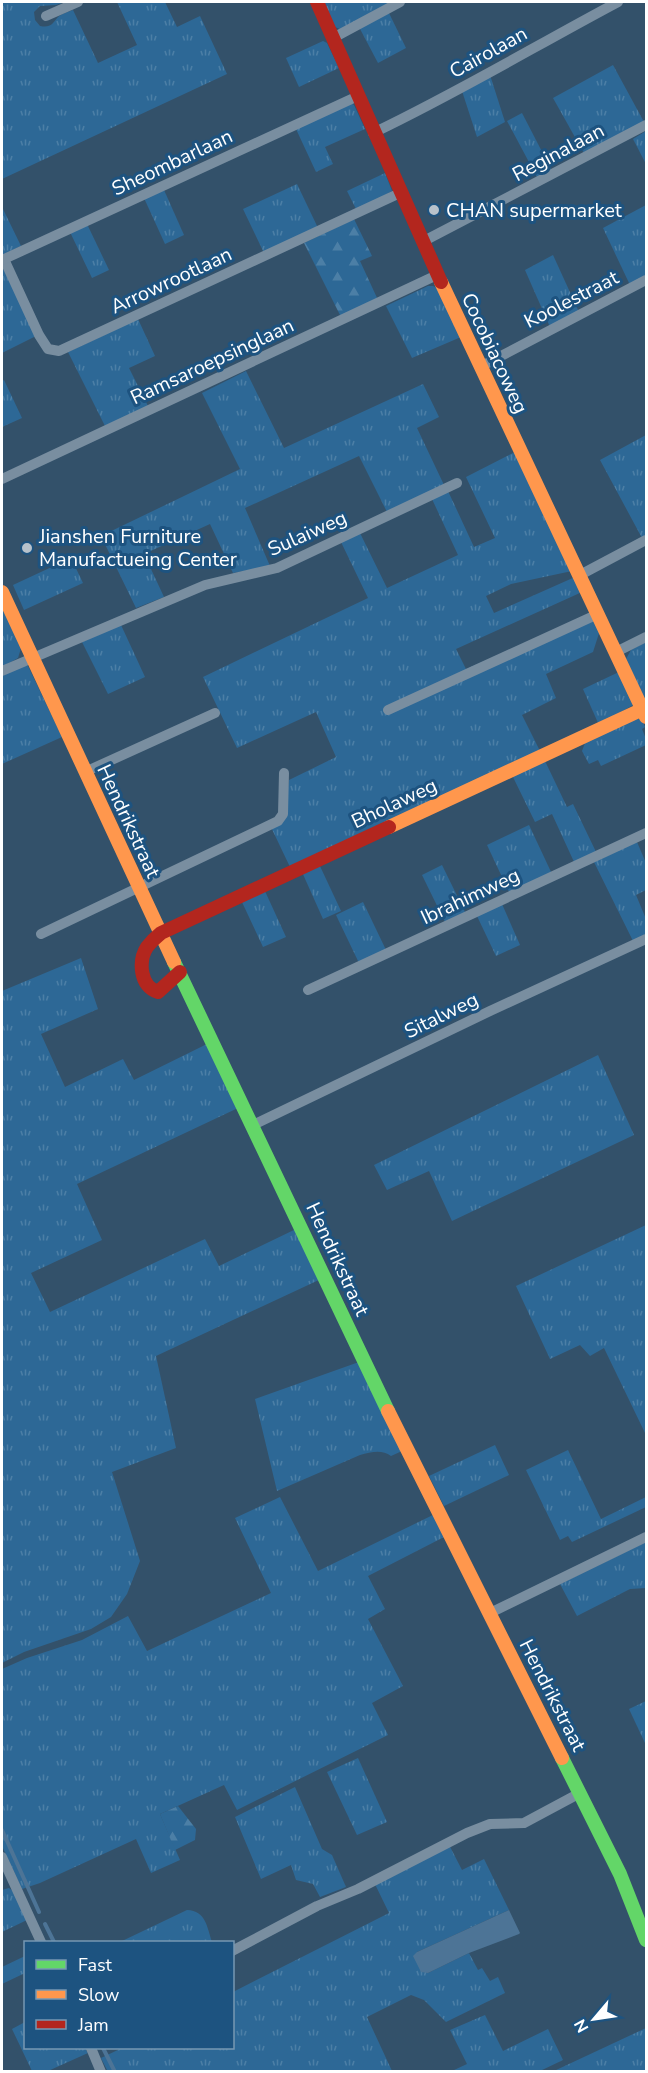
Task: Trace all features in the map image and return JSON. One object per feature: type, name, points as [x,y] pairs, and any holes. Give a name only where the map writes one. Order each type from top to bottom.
[{"type":"street","points":[[46,16],[78,2]]},
{"type":"street","name":"Cocobiacoweg","points":[[317,2],[437,275],[645,713]]},
{"type":"street","points":[[333,38],[400,2]]},
{"type":"street","name":"Cairolaan","points":[[373,133],[431,105],[487,72],[618,2]]},
{"type":"street","name":"Sheombarlaan","points":[[3,259],[358,96]]},
{"type":"street","name":"Reginalaan","points":[[422,242],[646,125]]},
{"type":"street","name":"Arrowrootlaan","points":[[3,259],[39,335],[48,349],[59,351],[400,194]]},
{"type":"street","name":"Ramsaroepsinglaan","points":[[2,479],[437,275]]},
{"type":"street","name":"Koolestraat","points":[[480,367],[646,280]]},
{"type":"street","name":"Sulaiweg","points":[[2,671],[205,585],[277,568],[457,483]]},
{"type":"street","points":[[580,575],[646,540]]},
{"type":"street","name":"Hendrikstraat","points":[[2,592],[139,888],[399,1433],[620,1874],[646,1940]]},
{"type":"street","points":[[388,710],[598,614]]},
{"type":"street","points":[[616,652],[646,637]]},
{"type":"street","points":[[85,772],[215,713]]},
{"type":"street","name":"Bholaweg","points":[[161,933],[645,713]]},
{"type":"street","points":[[41,934],[280,819],[283,814],[284,773]]},
{"type":"street","name":"Ibrahimweg","points":[[308,990],[646,834]]},
{"type":"street","points":[[161,933],[146,948],[142,970],[146,987],[152,992],[158,992],[180,972]]},
{"type":"street","name":"Sitalweg","points":[[253,1125],[479,1016],[646,939]]},
{"type":"street","points":[[490,1613],[646,1537]]},
{"type":"street","points":[[234,1950],[317,1906],[467,1833],[490,1824],[524,1823],[580,1793]]},
{"type":"street","points":[[2,1857],[7,1881],[40,1941]]},
{"type":"street","points":[[91,2049],[102,2072]]},
{"type":"green space","points":[[2,2],[65,2],[40,6],[34,12],[35,20],[40,26],[49,26],[59,16],[73,10],[98,63],[137,45],[117,2],[165,2],[177,27],[200,16],[227,74],[2,179]]},
{"type":"green space","points":[[324,2],[393,2],[342,30],[335,27]]},
{"type":"green space","points":[[388,11],[406,48],[378,63],[359,27]]},
{"type":"green space","points":[[323,41],[327,43],[339,68],[299,87],[286,58]]},
{"type":"green space","points":[[613,65],[644,122],[585,155],[553,98]]},
{"type":"green space","points":[[490,75],[505,122],[477,137],[462,91]]},
{"type":"green space","points":[[351,103],[365,129],[325,147],[333,164],[316,172],[296,129]]},
{"type":"green space","points":[[522,113],[552,171],[538,179],[507,121]]},
{"type":"green space","points":[[646,131],[646,164],[633,139]]},
{"type":"green space","points":[[385,173],[392,191],[357,211],[347,191]]},
{"type":"green space","points":[[297,184],[318,228],[264,253],[243,209]]},
{"type":"green space","points":[[164,190],[184,235],[165,244],[144,198]]},
{"type":"green space","points":[[646,205],[646,276],[630,285],[603,228]]},
{"type":"green space","points":[[2,207],[21,246],[2,255]]},
{"type":"green space","points":[[354,219],[372,256],[360,261],[378,300],[341,317],[304,243]]},
{"type":"green space","points":[[87,224],[109,270],[92,278],[70,232]]},
{"type":"green space","points":[[553,255],[579,312],[550,327],[525,270]]},
{"type":"green space","points":[[2,266],[36,336],[2,353]]},
{"type":"green space","points":[[428,286],[439,289],[461,337],[412,358],[386,306]]},
{"type":"green space","points":[[138,319],[155,356],[129,368],[148,406],[105,426],[68,352]]},
{"type":"green space","points":[[246,371],[284,448],[423,384],[439,417],[417,428],[444,485],[387,512],[359,456],[245,508],[270,566],[233,573],[210,524],[144,554],[164,597],[136,608],[101,536],[240,469],[202,393]]},
{"type":"green space","points":[[4,380],[22,418],[2,427],[2,381]]},
{"type":"green space","points":[[646,435],[646,536],[642,538],[600,460]]},
{"type":"green space","points":[[515,452],[572,571],[511,584],[486,596],[494,613],[575,577],[582,592],[456,649],[466,669],[589,615],[600,630],[593,652],[546,674],[556,698],[522,715],[541,753],[290,867],[270,825],[284,818],[289,780],[336,757],[316,712],[237,748],[203,677],[368,598],[341,542],[360,533],[387,588],[458,555],[432,499],[448,491],[474,547],[495,538],[466,477]]},
{"type":"green space","points":[[71,558],[83,583],[24,610],[13,585]]},
{"type":"green space","points":[[2,606],[21,648],[18,658],[2,667]]},
{"type":"green space","points":[[121,625],[145,677],[108,694],[82,642]]},
{"type":"green space","points":[[646,642],[646,702],[626,659],[631,650]]},
{"type":"green space","points":[[24,665],[28,666],[62,737],[2,764],[2,676]]},
{"type":"green space","points":[[619,672],[633,705],[599,725],[583,689]]},
{"type":"green space","points":[[635,718],[642,720],[645,727],[642,729],[646,745],[601,766],[598,760],[589,764],[582,751],[585,743]]},
{"type":"green space","points":[[545,761],[567,807],[573,804],[597,854],[575,864],[552,814],[535,822],[512,775]]},
{"type":"green space","points":[[529,825],[552,874],[510,894],[487,845]]},
{"type":"green space","points":[[637,842],[646,863],[646,890],[636,895],[646,919],[646,934],[633,941],[594,862]]},
{"type":"green space","points":[[319,864],[341,911],[323,919],[302,872]]},
{"type":"green space","points":[[442,865],[466,914],[446,924],[422,875]]},
{"type":"green space","points":[[264,889],[286,937],[263,947],[241,900]]},
{"type":"green space","points":[[363,902],[386,950],[359,963],[336,915]]},
{"type":"green space","points":[[502,904],[520,945],[496,956],[477,916]]},
{"type":"green space","points":[[81,958],[98,1009],[41,1034],[65,1087],[123,1059],[134,1080],[207,1044],[238,1108],[77,1184],[102,1240],[31,1273],[50,1312],[205,1239],[219,1266],[296,1229],[321,1279],[156,1356],[176,1448],[112,1472],[140,1561],[127,1594],[111,1617],[91,1629],[24,1652],[2,1663],[2,991]]},
{"type":"green space","points":[[598,1055],[634,1135],[452,1221],[429,1171],[387,1190],[374,1165]]},
{"type":"green space","points":[[646,1225],[646,1435],[604,1348],[590,1356],[580,1345],[550,1359],[516,1286]]},
{"type":"green space","points":[[359,1362],[402,1451],[391,1456],[380,1452],[360,1455],[277,1491],[255,1399]]},
{"type":"green space","points":[[495,1445],[509,1475],[444,1506],[429,1476]]},
{"type":"green space","points":[[568,1450],[601,1519],[646,1497],[646,1507],[572,1542],[568,1536],[560,1540],[526,1470]]},
{"type":"green space","points":[[280,1497],[318,1571],[435,1514],[446,1536],[368,1576],[385,1609],[368,1619],[403,1686],[372,1703],[388,1735],[237,1810],[224,1785],[160,1814],[180,1860],[151,1873],[136,1839],[22,1889],[2,1846],[2,1669],[27,1658],[82,1640],[128,1616],[147,1651],[271,1593],[235,1518]]},
{"type":"green space","points":[[646,1542],[646,1588],[630,1589],[577,1616],[560,1584]]},
{"type":"green space","points":[[646,1701],[646,1743],[645,1743],[629,1709]]},
{"type":"green space","points":[[358,1758],[387,1822],[357,1835],[327,1772]]},
{"type":"green space","points":[[295,1787],[322,1849],[332,1855],[346,1887],[320,1897],[313,1884],[296,1880],[291,1865],[261,1879],[235,1817]]},
{"type":"green space","points":[[178,1806],[196,1829],[195,1840],[175,1850],[160,1814]]},
{"type":"green space","points":[[446,1839],[462,1870],[484,1859],[509,1910],[417,1952],[428,1973],[469,1953],[478,1970],[482,1968],[490,1981],[498,1977],[505,1993],[446,2022],[424,2000],[411,1995],[367,2017],[392,2071],[108,2072],[101,2058],[120,2049],[234,2049],[234,1991],[389,1913],[373,1880]]},
{"type":"green space","points":[[9,1888],[13,1891],[27,1920],[2,1932],[2,1890]]},
{"type":"green space","points":[[187,1910],[198,1913],[202,1917],[212,1941],[122,1941]]},
{"type":"green space","points":[[24,1956],[24,1973],[2,1984],[2,1967]]},
{"type":"green space","points":[[485,2015],[503,2051],[548,2029],[563,2060],[540,2071],[452,2071],[467,2064],[450,2030]]},
{"type":"green space","points":[[24,2023],[24,2049],[86,2049],[88,2053],[48,2071],[32,2071],[12,2029]]},
{"type":"green space","points":[[646,2028],[646,2071],[554,2071]]},
{"type":"shaded area","points":[[509,1910],[519,1934],[469,1953],[428,1973],[421,1972],[413,1956],[417,1952]]},
{"type":"waterway","points":[[2,1830],[39,1912]]},
{"type":"waterway","points":[[45,1924],[54,1941]]},
{"type":"waterway","points":[[104,2049],[115,2072]]},
{"type":"traffic: fast","points":[[174,962],[388,1411]]},
{"type":"traffic: fast","points":[[562,1758],[620,1874],[646,1940]]},
{"type":"traffic: slow","points":[[441,282],[646,717]]},
{"type":"traffic: slow","points":[[2,592],[174,962]]},
{"type":"traffic: slow","points":[[389,827],[643,709]]},
{"type":"traffic: slow","points":[[388,1411],[562,1758]]},
{"type":"traffic: jam","points":[[317,2],[441,282]]},
{"type":"traffic: jam","points":[[180,972],[158,992],[147,985],[144,979],[142,973],[144,953],[161,933],[389,827]]},
{"type":"place","name":"CHAN supermarket","points":[[434,210]]},
{"type":"place","name":"Jianshen Furniture Manufactueing Center","points":[[27,548]]}]
